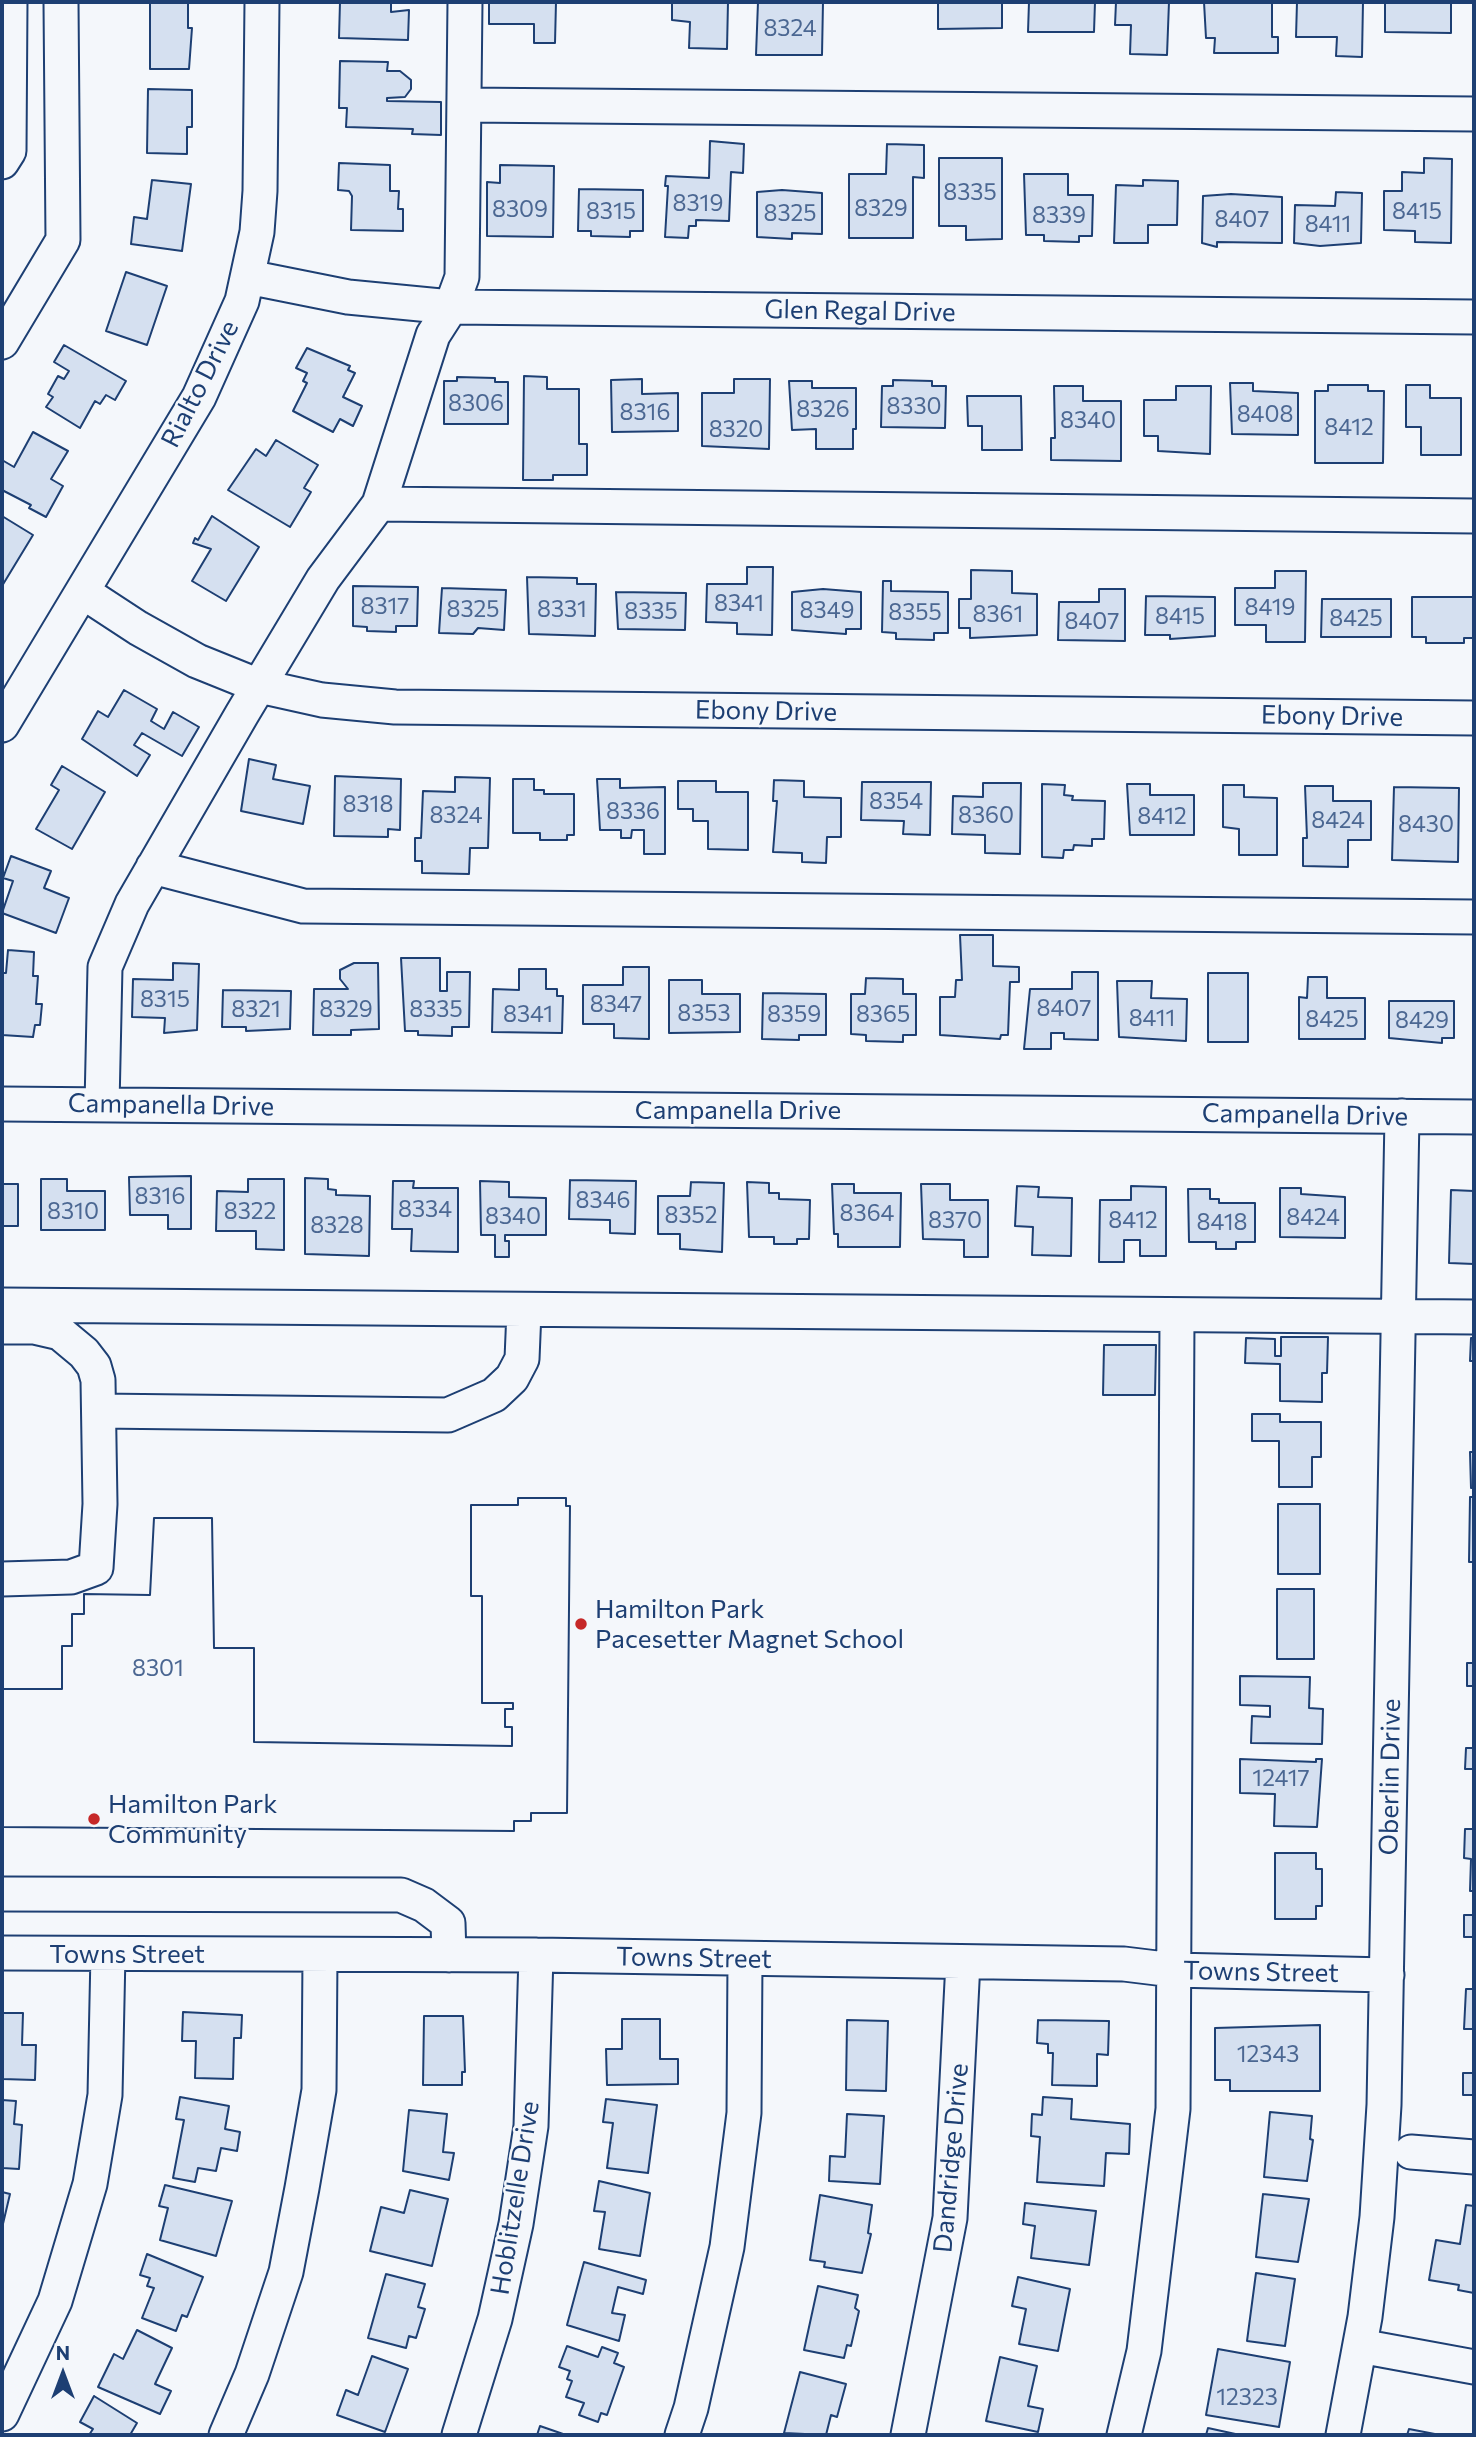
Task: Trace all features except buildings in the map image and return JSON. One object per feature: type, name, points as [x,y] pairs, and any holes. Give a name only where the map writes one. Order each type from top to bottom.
[{"type":"street","points":[[2,162],[9,151],[10,2]]},
{"type":"street","points":[[2,342],[63,240],[61,2]]},
{"type":"street","name":"Rialto Drive","points":[[2,725],[199,397],[242,301],[260,191],[262,2]]},
{"type":"street","points":[[102,1105],[105,967],[132,904],[323,579],[379,504],[433,335],[451,307],[462,277],[466,104],[465,2]]},
{"type":"street","points":[[466,104],[1474,114]]},
{"type":"street","name":"Glen Regal Drive","points":[[248,277],[348,297],[451,307],[1474,317]]},
{"type":"street","points":[[379,504],[1474,516]]},
{"type":"street","name":"Ebony Drive","points":[[83,592],[197,662],[259,686],[322,700],[395,707],[1474,718]]},
{"type":"street","points":[[153,867],[303,906],[1474,917]]},
{"type":"street","name":"Campanella Drive","points":[[2,1104],[1474,1117]]},
{"type":"street","name":"Oberlin Drive","points":[[1343,2435],[1360,2346],[1377,2217],[1384,2105],[1402,1116]]},
{"type":"street","points":[[2,1305],[1177,1317],[1474,1317]]},
{"type":"street","points":[[84,1353],[85,1306]]},
{"type":"street","points":[[99,1411],[448,1415],[494,1395],[512,1378],[522,1359],[524,1311]]},
{"type":"street","points":[[1124,2435],[1143,2351],[1173,2109],[1177,1317]]},
{"type":"street","points":[[2,1327],[34,1327],[60,1333],[84,1353],[98,1380],[100,1504],[96,1568],[71,1577],[2,1578]]},
{"type":"street","points":[[2,1894],[401,1895],[424,1905],[448,1923],[449,1955]]},
{"type":"street","name":"Towns Street","points":[[2,1953],[536,1955],[1124,1964],[1173,1970],[1387,1975]]},
{"type":"street","points":[[2,2414],[55,2301],[90,2184],[105,2095],[107,1954]]},
{"type":"street","points":[[226,2435],[252,2374],[286,2272],[319,2090],[320,1955]]},
{"type":"street","name":"Hoblitzelle Drive","points":[[459,2435],[495,2319],[516,2224],[531,2126],[536,1955]]},
{"type":"street","points":[[682,2435],[691,2408],[727,2247],[744,2113],[745,1959]]},
{"type":"street","name":"Dandridge Drive","points":[[908,2435],[950,2218],[963,1962]]},
{"type":"street","points":[[1412,2152],[1474,2157]]},
{"type":"street","points":[[1360,2346],[1474,2367]]},
{"type":"place","name":"Hamilton Park Pacesetter Magnet School","points":[[581,1624]]},
{"type":"place","name":"Hamilton Park Community","points":[[94,1819]]}]
